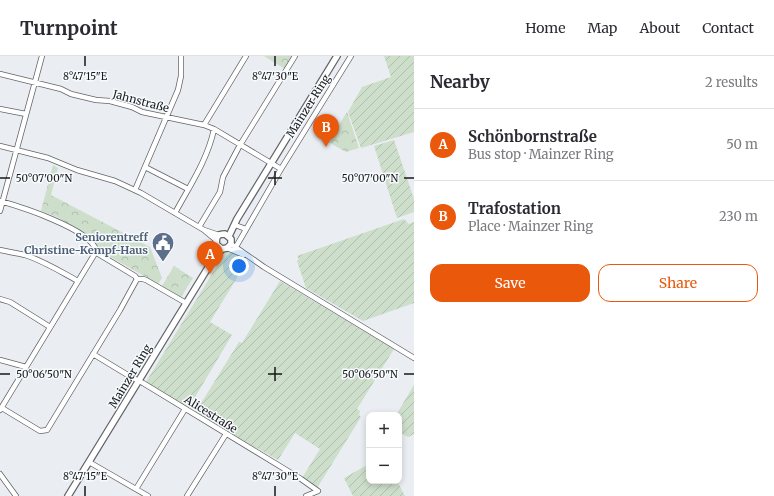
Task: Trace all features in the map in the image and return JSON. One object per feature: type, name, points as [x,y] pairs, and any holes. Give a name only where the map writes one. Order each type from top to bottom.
[{"type":"street","points":[[0,210],[42,56]]},
{"type":"street","points":[[135,190],[176,96],[181,80],[181,56]]},
{"type":"street","points":[[204,125],[246,56]]},
{"type":"street","points":[[202,229],[220,192],[223,177],[240,145],[295,56]]},
{"type":"street","name":"Mainzer Ring","points":[[227,235],[337,56]]},
{"type":"street","name":"Mainzer Ring","points":[[237,245],[281,169],[351,56]]},
{"type":"street","name":"Jahnstraße","points":[[0,74],[61,89],[71,94],[96,100],[110,101],[142,112],[204,125],[214,129],[281,169]]},
{"type":"street","points":[[0,108],[26,114]]},
{"type":"street","points":[[175,213],[201,164],[212,138],[214,129]]},
{"type":"street","points":[[0,146],[48,158],[81,171],[109,179],[135,190],[202,229],[222,244],[248,256],[414,358]]},
{"type":"street","points":[[145,167],[188,189]]},
{"type":"street","points":[[1,202],[55,220],[90,241],[95,250],[137,279],[145,279],[186,303]]},
{"type":"street","points":[[236,222],[246,229]]},
{"type":"street","points":[[222,244],[227,235]]},
{"type":"street","points":[[222,244],[227,235]]},
{"type":"street","name":"Mainzer Ring","points":[[68,496],[222,244]]},
{"type":"street","points":[[0,250],[22,254],[33,258],[78,281]]},
{"type":"street","points":[[95,250],[1,409],[40,431],[48,429],[137,279]]},
{"type":"street","points":[[0,299],[10,302],[50,327]]},
{"type":"street","name":"Alicestraße","points":[[93,354],[301,479],[318,491],[306,496]]},
{"type":"street","points":[[0,360],[26,367]]},
{"type":"street","points":[[136,489],[185,409]]},
{"type":"street","points":[[186,496],[226,434]]},
{"type":"street","points":[[89,462],[148,496]]},
{"type":"street","points":[[1,476],[16,496]]},
{"type":"green space","points":[[264,56],[293,56],[285,69]]},
{"type":"green space","points":[[384,56],[414,56],[414,132],[361,148],[348,112],[362,87],[391,77]]},
{"type":"green space","points":[[347,112],[359,148],[346,152],[328,142]]},
{"type":"green space","points":[[394,140],[414,199],[414,212],[397,218],[374,146]]},
{"type":"green space","points":[[53,165],[58,168],[51,195],[150,247],[162,278],[158,284],[102,252],[90,237],[57,217],[41,211]]},
{"type":"green space","points":[[404,219],[409,224],[414,222],[414,303],[363,321],[306,288],[297,261],[299,259],[297,256]]},
{"type":"green space","points":[[228,251],[244,258],[242,260],[246,263],[210,322],[232,335],[188,409],[146,382],[215,269],[222,254]]},
{"type":"green space","points":[[174,266],[193,278],[181,297],[162,286]]},
{"type":"green space","points":[[280,281],[394,349],[357,409],[360,411],[359,415],[361,417],[317,488],[302,478],[320,449],[295,433],[278,460],[257,448],[256,450],[195,413],[239,342],[242,343]]},
{"type":"green space","points":[[414,385],[414,434],[408,437],[402,434],[402,412],[398,412]]},
{"type":"green space","points":[[366,466],[366,484],[399,484],[405,496],[353,496],[344,478]]},
{"type":"place","name":"Trafostation","points":[[326,147]]},
{"type":"place","name":"Seniorentreff Christine-Kempf-Haus","points":[[163,262]]},
{"type":"place","name":"Schönbornstraße","points":[[210,274]]}]
